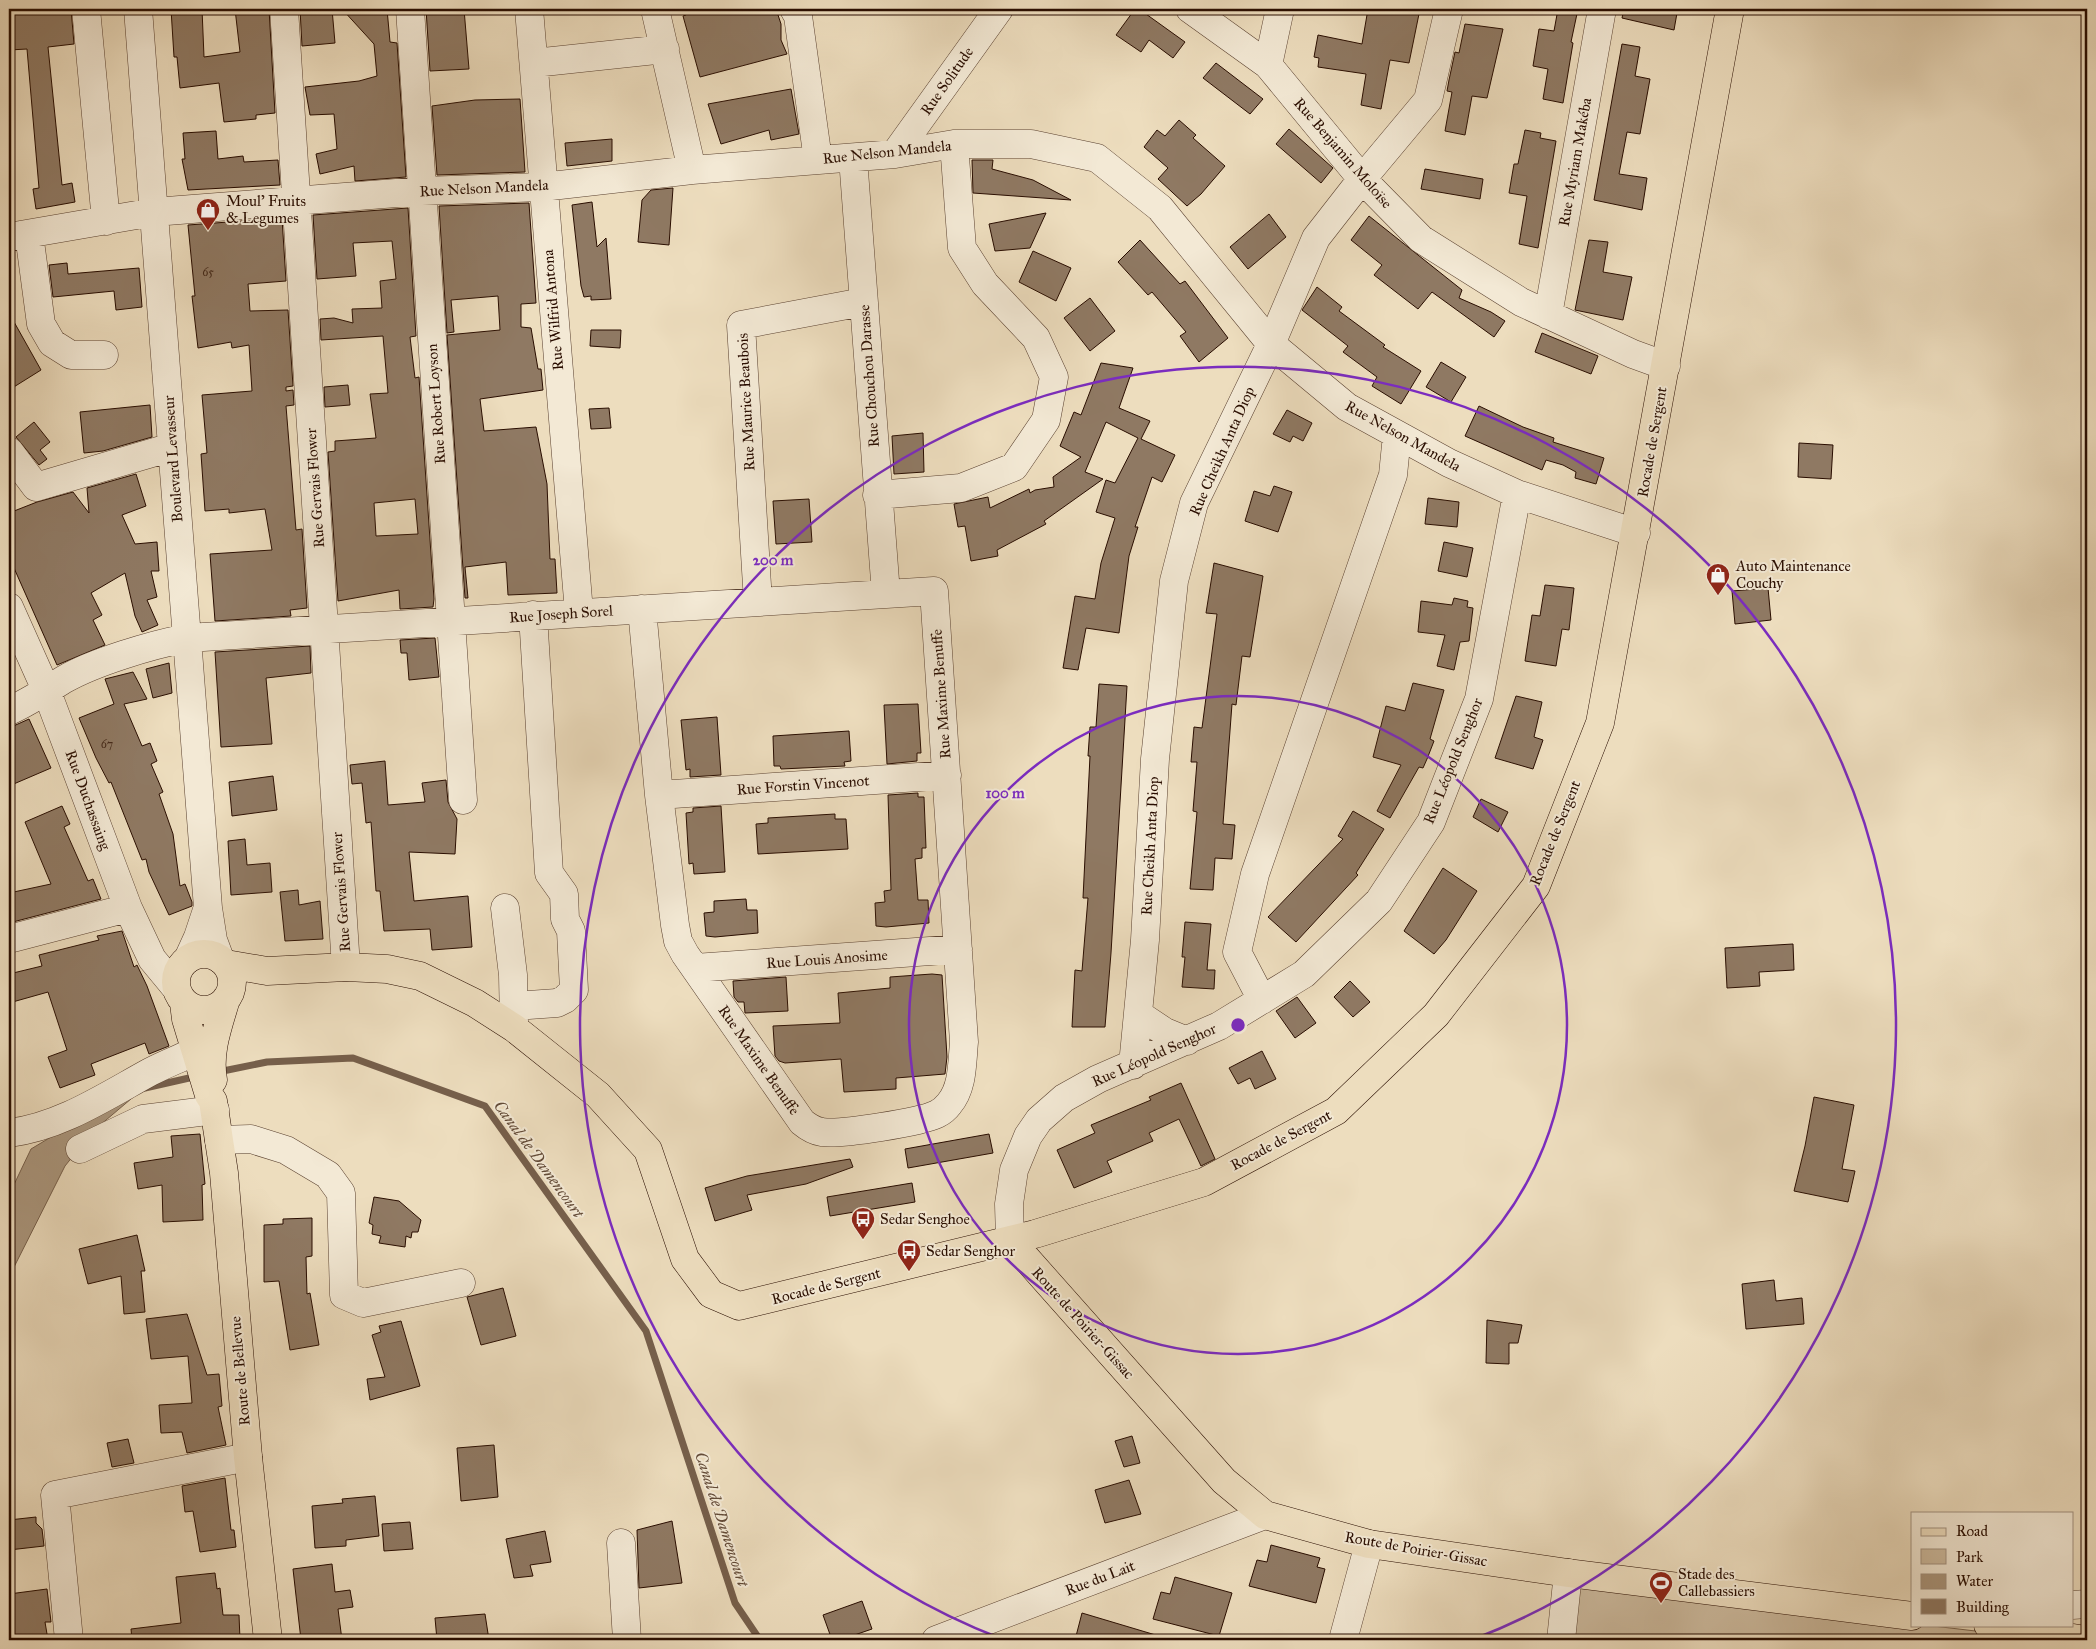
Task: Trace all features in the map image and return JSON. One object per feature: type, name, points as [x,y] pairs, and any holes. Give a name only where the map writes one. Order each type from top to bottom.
[{"type":"main road","name":"Rocade de Sergent","points":[[223,962],[266,970],[346,967],[387,969],[420,976],[475,1003],[514,1017],[598,1095],[648,1150],[685,1259],[711,1294],[739,1306],[1010,1240],[1204,1182],[1336,1111],[1436,1015],[1536,886],[1600,723],[1730,9]]},
{"type":"main road","points":[[204,954],[223,962],[232,978],[228,996],[214,1009],[198,1010],[180,995],[177,972],[188,959],[204,954]]},
{"type":"main road","name":"Rocade de Sergent","points":[[228,996],[293,970]]},
{"type":"main road","name":"Route de Bellevue","points":[[180,995],[186,1020],[209,1085],[224,1173],[248,1457],[268,1640]]},
{"type":"main road","name":"Route de Bellevue","points":[[209,1085],[214,1038],[228,996]]},
{"type":"main road","name":"Route de Poirier-Gissac","points":[[1010,1240],[1224,1481],[1265,1515],[1369,1544],[1568,1573],[1911,1616]]},
{"type":"main road","points":[[2002,1626],[2057,1638],[2086,1640]]},
{"type":"street","points":[[86,9],[106,221]]},
{"type":"street","name":"Boulevard Levasseur","points":[[138,9],[208,908],[213,940],[223,962]]},
{"type":"street","name":"Rue Gervais Flower","points":[[284,9],[346,967]]},
{"type":"street","name":"Rue Robert Loyson","points":[[410,9],[463,800]]},
{"type":"street","name":"Rue Wilfrid Antona","points":[[529,9],[542,187],[579,612]]},
{"type":"street","points":[[655,9],[692,170]]},
{"type":"street","points":[[794,9],[798,16],[818,160]]},
{"type":"street","name":"Rue Solitude","points":[[895,154],[999,9]]},
{"type":"street","name":"Rue Benjamin Moloïse","points":[[1190,9],[1268,65],[1362,179],[1421,239],[1521,302],[1633,354],[1666,366]]},
{"type":"street","points":[[1268,65],[1280,9]]},
{"type":"street","name":"Rue Cheikh Anta Diop","points":[[1133,1065],[1145,940],[1155,759],[1174,581],[1194,503],[1271,344],[1316,238],[1428,100],[1449,9]]},
{"type":"street","name":"Rue Myriam Makéba","points":[[1548,315],[1602,9]]},
{"type":"street","points":[[534,63],[665,49]]},
{"type":"street","points":[[878,494],[961,488],[1014,467],[1046,420],[1054,377],[1036,338],[985,284],[962,248],[954,144]]},
{"type":"street","name":"Rue Nelson Mandela","points":[[19,236],[154,212],[422,191],[542,187],[692,170],[895,154],[954,144],[1031,144],[1097,158],[1160,208],[1271,344],[1346,407],[1449,463],[1517,494],[1636,533]]},
{"type":"street","name":"Rue Chouchou Darasse","points":[[852,158],[886,594]]},
{"type":"street","points":[[19,236],[41,324],[52,343],[70,355],[104,355]]},
{"type":"street","name":"Rue Maurice Beaubois","points":[[758,602],[741,325],[863,302]]},
{"type":"street","points":[[1262,1000],[1237,952],[1255,874],[1393,474],[1397,434]]},
{"type":"street","points":[[9,452],[36,486],[172,447]]},
{"type":"street","name":"Rue Léopold Senghor","points":[[1010,1240],[1009,1204],[1014,1170],[1028,1136],[1039,1120],[1064,1098],[1098,1079],[1219,1026],[1304,974],[1379,901],[1431,822],[1479,698],[1517,494]]},
{"type":"street","name":"Rue Joseph Sorel","points":[[9,711],[47,692],[63,680],[84,671],[156,644],[187,638],[934,591]]},
{"type":"street","name":"Rue Maxime Benuffe","points":[[642,609],[659,795],[678,940],[695,968],[802,1122],[820,1132],[834,1133],[858,1131],[936,1115],[948,1106],[956,1094],[962,1070],[964,1042],[934,591]]},
{"type":"street","name":"Rue Duchassaing","points":[[9,607],[47,692],[128,908],[152,959],[180,995]]},
{"type":"street","points":[[505,908],[514,1017],[557,1003],[571,994],[575,984],[571,931],[565,919],[564,894],[549,873],[533,615]]},
{"type":"street","name":"Rue Forstin Vincenot","points":[[659,795],[947,775]]},
{"type":"street","points":[[9,939],[128,908]]},
{"type":"street","name":"Boulevard Levasseur","points":[[188,959],[208,908]]},
{"type":"street","name":"Rue Louis Anosime","points":[[695,968],[958,949]]},
{"type":"street","points":[[1138,1014],[1165,1032],[1187,1041]]},
{"type":"street","points":[[9,1133],[34,1130],[100,1101],[152,1070],[209,1085]]},
{"type":"street","points":[[80,1149],[209,1085]]},
{"type":"street","points":[[218,1140],[251,1139],[286,1150],[328,1175],[341,1193],[344,1295],[363,1303],[461,1283]]},
{"type":"street","points":[[69,1640],[55,1495],[248,1457]]},
{"type":"street","name":"Rue du Lait","points":[[936,1640],[1265,1515]]},
{"type":"street","points":[[621,1543],[627,1640]]},
{"type":"street","points":[[1343,1640],[1369,1544]]},
{"type":"street","points":[[1561,1640],[1568,1573]]},
{"type":"street","points":[[2074,1605],[2087,1604]]},
{"type":"green space","name":"Stade des Callebassiers","points":[[1580,1584],[1911,1623],[1911,1626],[1933,1626],[2051,1640],[1572,1640]]},
{"type":"water","points":[[144,1088],[93,1131],[65,1166],[9,1277],[9,1195],[31,1149],[131,1089]]},
{"type":"building","points":[[9,9],[71,9],[74,44],[48,47],[62,185],[72,183],[75,202],[36,209],[33,189],[39,188],[27,49],[9,50]]},
{"type":"building","points":[[171,9],[202,9],[204,57],[240,52],[235,9],[269,9],[275,113],[256,115],[256,119],[224,122],[219,83],[180,88],[177,57],[174,57]]},
{"type":"building","points":[[300,9],[332,9],[335,43],[302,46]]},
{"type":"building","points":[[342,9],[387,9],[390,42],[397,43],[406,177],[355,181],[354,166],[320,174],[316,154],[337,149],[334,114],[310,115],[305,87],[359,81],[377,76],[374,44]]},
{"type":"building","points":[[426,9],[464,9],[469,69],[430,71]]},
{"type":"building","points":[[685,9],[776,9],[781,24],[781,40],[787,54],[700,77],[683,16],[686,15]]},
{"type":"building","points":[[1135,9],[1139,9],[1185,42],[1173,58],[1149,40],[1141,52],[1116,35]]},
{"type":"building","points":[[1368,9],[1420,9],[1409,63],[1390,60],[1381,109],[1361,105],[1366,74],[1318,67],[1319,58],[1314,57],[1318,35],[1362,44]]},
{"type":"building","points":[[1558,9],[1578,9],[1571,42],[1573,43],[1563,103],[1543,99],[1548,69],[1533,66],[1539,29],[1554,31]]},
{"type":"building","points":[[1624,9],[1654,9],[1677,13],[1674,30],[1622,18]]},
{"type":"building","points":[[1465,24],[1503,29],[1487,98],[1472,96],[1465,135],[1445,131],[1452,92],[1447,91],[1449,80],[1455,52],[1459,53]]},
{"type":"building","points":[[1622,44],[1640,47],[1635,76],[1650,79],[1640,134],[1627,132],[1619,174],[1647,178],[1642,210],[1594,200]]},
{"type":"building","points":[[1216,63],[1263,99],[1250,114],[1203,78]]},
{"type":"building","points":[[791,89],[799,134],[771,140],[769,130],[721,144],[708,104]]},
{"type":"building","points":[[520,99],[525,172],[437,175],[432,106],[475,100]]},
{"type":"building","points":[[1179,120],[1196,135],[1193,138],[1225,166],[1201,194],[1187,206],[1158,179],[1168,168],[1144,147],[1157,130],[1165,136]]},
{"type":"building","points":[[1289,129],[1333,168],[1321,183],[1276,144]]},
{"type":"building","points":[[1525,130],[1541,133],[1540,138],[1556,141],[1538,248],[1519,244],[1527,196],[1509,193],[1514,164],[1518,164]]},
{"type":"building","points":[[216,131],[218,159],[243,156],[244,162],[278,160],[280,185],[188,190],[182,159],[185,159],[183,133]]},
{"type":"building","points":[[612,139],[612,161],[567,166],[565,143]]},
{"type":"building","points":[[972,160],[993,160],[992,169],[1033,180],[1071,200],[973,193]]},
{"type":"building","points":[[1425,169],[1483,179],[1480,199],[1421,189]]},
{"type":"building","points":[[673,188],[669,245],[638,242],[642,200],[651,190]]},
{"type":"building","points":[[592,202],[597,247],[606,238],[611,299],[591,300],[591,296],[584,297],[581,286],[572,205]]},
{"type":"building","points":[[529,203],[536,303],[521,304],[521,327],[531,328],[538,369],[541,369],[543,390],[480,399],[484,431],[536,427],[547,484],[550,559],[555,559],[557,593],[508,595],[506,562],[465,567],[468,598],[465,598],[447,335],[500,330],[498,296],[451,300],[454,332],[447,333],[439,206]]},
{"type":"building","points":[[408,208],[416,336],[410,337],[415,378],[419,377],[433,607],[400,609],[399,590],[338,601],[328,452],[335,451],[335,441],[376,438],[370,394],[388,393],[383,336],[321,340],[320,319],[334,318],[353,323],[352,309],[382,308],[380,281],[396,279],[392,241],[353,243],[356,276],[317,279],[313,215]],"holes":[[[415,499],[418,534],[376,536],[374,503]]]},
{"type":"building","points":[[1046,213],[1030,248],[995,251],[989,224]]},
{"type":"building","points":[[1269,214],[1286,237],[1248,269],[1230,247]]},
{"type":"building","points":[[1369,216],[1462,290],[1459,298],[1491,312],[1505,321],[1494,337],[1432,292],[1418,309],[1374,275],[1382,265],[1351,240]]},
{"type":"building","points":[[282,218],[286,281],[248,284],[250,311],[288,310],[293,386],[286,387],[286,391],[293,390],[294,405],[286,406],[296,530],[302,529],[307,608],[290,610],[291,616],[215,621],[210,554],[272,550],[265,509],[229,513],[229,509],[205,511],[201,454],[207,453],[202,395],[252,391],[249,345],[232,348],[231,342],[198,348],[192,296],[195,296],[188,225]]},
{"type":"building","points":[[1140,240],[1180,284],[1185,281],[1228,338],[1199,362],[1180,336],[1186,332],[1152,292],[1148,295],[1118,262]]},
{"type":"building","points":[[1589,240],[1608,242],[1603,272],[1632,277],[1623,320],[1575,310]]},
{"type":"building","points":[[1033,251],[1071,268],[1056,301],[1019,282]]},
{"type":"building","points":[[67,263],[68,274],[139,268],[142,307],[116,310],[114,291],[53,297],[49,265]]},
{"type":"building","points":[[1317,287],[1342,307],[1339,311],[1385,345],[1383,347],[1421,371],[1401,404],[1372,386],[1377,377],[1343,352],[1348,346],[1302,310]]},
{"type":"building","points":[[1090,298],[1115,331],[1090,351],[1064,318]]},
{"type":"building","points":[[9,313],[41,370],[9,390]]},
{"type":"building","points":[[591,330],[621,330],[620,348],[590,346]]},
{"type":"building","points":[[1542,333],[1598,356],[1591,374],[1535,352]]},
{"type":"building","points":[[1441,362],[1466,377],[1451,402],[1426,387]]},
{"type":"building","points":[[1101,363],[1133,368],[1119,408],[1150,421],[1141,439],[1175,455],[1162,482],[1152,477],[1135,527],[1138,527],[1129,556],[1119,633],[1086,628],[1078,670],[1063,668],[1075,596],[1095,599],[1101,563],[1115,518],[1096,512],[1106,480],[1115,483],[1138,438],[1106,422],[1085,472],[1103,479],[1044,521],[1046,524],[997,550],[998,556],[971,561],[965,526],[958,527],[954,504],[988,497],[990,508],[1029,489],[1030,493],[1035,490],[1054,487],[1053,477],[1081,457],[1060,446],[1074,412],[1081,415]]},
{"type":"building","points":[[348,385],[350,405],[325,407],[324,387]]},
{"type":"building","points":[[150,405],[152,437],[103,451],[84,453],[80,412]]},
{"type":"building","points":[[1479,406],[1523,427],[1554,438],[1553,442],[1604,458],[1596,484],[1575,478],[1576,472],[1563,465],[1546,460],[1542,470],[1465,436]]},
{"type":"building","points":[[609,408],[611,428],[591,429],[589,409]]},
{"type":"building","points":[[1287,410],[1312,423],[1303,441],[1293,436],[1290,442],[1273,434]]},
{"type":"building","points":[[34,422],[50,442],[40,450],[47,459],[39,465],[16,437]]},
{"type":"building","points":[[923,433],[924,472],[894,474],[892,436]]},
{"type":"building","points":[[1799,443],[1833,445],[1831,479],[1798,477]]},
{"type":"building","points":[[136,474],[146,506],[122,515],[135,544],[157,542],[159,571],[151,571],[157,597],[147,600],[158,625],[142,632],[135,616],[125,573],[91,593],[102,615],[93,620],[105,645],[57,665],[14,568],[9,572],[9,513],[37,502],[73,492],[89,513],[87,488]]},
{"type":"building","points":[[1274,486],[1292,492],[1278,532],[1245,521],[1254,491],[1270,496]]},
{"type":"building","points":[[1428,498],[1459,502],[1457,527],[1425,524]]},
{"type":"building","points":[[809,499],[812,542],[776,544],[773,501]]},
{"type":"building","points":[[1444,542],[1473,548],[1467,577],[1438,571]]},
{"type":"building","points":[[1214,563],[1263,576],[1250,657],[1242,656],[1236,705],[1232,704],[1223,824],[1235,825],[1232,859],[1215,858],[1213,890],[1190,889],[1197,812],[1193,811],[1197,762],[1191,762],[1194,727],[1202,728],[1217,614],[1206,613]]},
{"type":"building","points":[[1545,585],[1574,588],[1569,630],[1562,629],[1556,666],[1525,661],[1532,615],[1540,616]]},
{"type":"building","points":[[1768,588],[1771,620],[1735,624],[1732,591]]},
{"type":"building","points":[[1454,598],[1468,601],[1467,607],[1473,608],[1469,641],[1460,642],[1454,670],[1437,666],[1445,635],[1418,632],[1421,601],[1452,605]]},
{"type":"building","points":[[435,638],[439,677],[409,680],[407,653],[401,653],[400,640]]},
{"type":"building","points":[[310,646],[311,673],[266,678],[272,744],[221,747],[215,652]]},
{"type":"building","points":[[169,663],[172,693],[153,698],[146,669]]},
{"type":"building","points":[[133,672],[147,699],[124,704],[142,746],[150,743],[157,761],[151,764],[163,792],[159,794],[173,834],[180,886],[185,884],[192,902],[192,906],[169,915],[149,872],[146,859],[142,860],[111,782],[109,783],[96,758],[79,718],[114,704],[105,679]]},
{"type":"building","points":[[1413,683],[1444,690],[1430,739],[1434,741],[1427,759],[1423,768],[1419,767],[1390,818],[1377,811],[1401,765],[1373,757],[1386,706],[1405,711]]},
{"type":"building","points":[[1099,684],[1127,686],[1111,953],[1105,1027],[1072,1027],[1075,970],[1082,971],[1088,898],[1083,898],[1090,756],[1088,756],[1090,727],[1096,727]]},
{"type":"building","points":[[1516,696],[1542,702],[1534,737],[1543,740],[1533,769],[1495,758]]},
{"type":"building","points":[[918,704],[921,753],[917,753],[917,761],[887,764],[884,705]]},
{"type":"building","points":[[717,717],[721,775],[690,777],[690,769],[686,770],[681,720]]},
{"type":"building","points":[[29,719],[51,768],[9,786],[9,728]]},
{"type":"building","points":[[849,731],[851,761],[844,762],[845,766],[781,769],[780,766],[774,766],[773,736]]},
{"type":"building","points":[[385,761],[388,805],[425,802],[422,783],[446,780],[448,802],[457,819],[455,854],[409,852],[414,901],[468,896],[472,947],[432,950],[430,929],[384,931],[380,891],[376,891],[371,822],[366,823],[362,783],[352,784],[350,765]]},
{"type":"building","points":[[273,776],[277,810],[232,816],[229,782]]},
{"type":"building","points":[[918,793],[918,797],[924,797],[926,848],[922,848],[922,858],[915,859],[918,900],[928,900],[929,923],[886,927],[876,926],[875,903],[885,902],[884,891],[891,890],[888,795]]},
{"type":"building","points":[[1481,799],[1508,812],[1498,832],[1473,817]]},
{"type":"building","points":[[62,806],[70,824],[64,827],[88,881],[93,879],[101,899],[9,923],[9,893],[51,884],[25,822]]},
{"type":"building","points":[[721,806],[725,872],[694,874],[693,863],[689,864],[686,813],[693,812],[693,808]]},
{"type":"building","points":[[1353,811],[1384,829],[1356,873],[1358,875],[1296,942],[1268,917],[1343,839],[1338,836]]},
{"type":"building","points":[[835,814],[835,819],[846,819],[848,849],[758,854],[756,824],[768,823],[768,818]]},
{"type":"building","points":[[245,839],[247,865],[270,863],[272,892],[231,895],[228,841]]},
{"type":"building","points":[[1443,868],[1477,891],[1446,940],[1434,954],[1404,931]]},
{"type":"building","points":[[298,890],[299,905],[320,901],[323,939],[285,941],[280,892]]},
{"type":"building","points":[[746,899],[747,910],[757,910],[758,933],[715,937],[706,936],[704,913],[714,912],[714,901]]},
{"type":"building","points":[[1185,922],[1211,924],[1207,970],[1215,970],[1214,989],[1182,987],[1185,957],[1182,957]]},
{"type":"building","points":[[122,931],[134,967],[137,965],[147,986],[169,1046],[149,1054],[145,1043],[91,1064],[95,1075],[60,1088],[48,1057],[67,1050],[48,992],[9,1003],[9,974],[42,966],[39,955],[99,940],[97,936]]},
{"type":"building","points":[[1793,944],[1794,970],[1759,972],[1760,986],[1727,988],[1725,948]]},
{"type":"building","points":[[942,975],[947,1057],[945,1074],[896,1078],[896,1089],[844,1092],[841,1059],[785,1063],[779,1061],[775,1056],[773,1026],[840,1023],[838,993],[890,988],[890,977]]},
{"type":"building","points":[[786,977],[788,1011],[745,1013],[744,1002],[738,1002],[734,997],[733,981]]},
{"type":"building","points":[[1350,981],[1370,1002],[1353,1017],[1334,997]]},
{"type":"building","points":[[1297,997],[1316,1023],[1295,1038],[1276,1011]]},
{"type":"building","points":[[1262,1051],[1276,1079],[1255,1089],[1250,1078],[1238,1084],[1229,1068]]},
{"type":"building","points":[[1181,1083],[1215,1159],[1201,1166],[1179,1119],[1149,1133],[1153,1141],[1107,1161],[1112,1172],[1074,1188],[1057,1150],[1095,1133],[1091,1125],[1151,1100],[1149,1097]]},
{"type":"building","points":[[1814,1097],[1854,1105],[1842,1169],[1855,1171],[1848,1202],[1794,1191]]},
{"type":"building","points":[[200,1134],[205,1184],[202,1185],[203,1220],[163,1222],[162,1185],[138,1189],[134,1163],[173,1157],[171,1136]]},
{"type":"building","points":[[989,1134],[993,1153],[908,1168],[905,1149]]},
{"type":"building","points":[[850,1159],[853,1167],[806,1184],[747,1195],[752,1210],[715,1221],[705,1188],[747,1176]]},
{"type":"building","points":[[912,1183],[915,1202],[830,1216],[827,1197]]},
{"type":"building","points":[[374,1197],[399,1201],[421,1220],[418,1232],[412,1232],[411,1238],[406,1236],[405,1247],[379,1243],[381,1236],[372,1234],[373,1225],[369,1223]]},
{"type":"building","points":[[312,1218],[312,1256],[306,1257],[307,1294],[310,1293],[319,1345],[290,1350],[279,1281],[264,1282],[264,1225],[283,1224],[283,1219]]},
{"type":"building","points":[[137,1235],[145,1271],[141,1271],[145,1312],[124,1314],[121,1276],[88,1284],[79,1249]]},
{"type":"building","points":[[1774,1280],[1776,1301],[1802,1298],[1804,1324],[1746,1329],[1742,1284]]},
{"type":"building","points":[[503,1288],[516,1336],[481,1345],[467,1297]]},
{"type":"building","points":[[187,1314],[207,1375],[219,1374],[222,1406],[218,1407],[226,1445],[187,1453],[182,1432],[161,1433],[159,1405],[192,1403],[188,1356],[151,1359],[146,1319]]},
{"type":"building","points":[[1487,1320],[1522,1325],[1518,1343],[1509,1343],[1509,1364],[1486,1363]]},
{"type":"building","points":[[401,1321],[420,1386],[370,1400],[367,1379],[385,1377],[372,1335],[381,1332],[379,1326]]},
{"type":"building","points":[[1132,1436],[1140,1463],[1124,1467],[1115,1441]]},
{"type":"building","points":[[128,1439],[134,1463],[112,1467],[107,1443]]},
{"type":"building","points":[[494,1445],[498,1497],[461,1501],[457,1448]]},
{"type":"building","points":[[225,1478],[231,1530],[234,1530],[236,1547],[200,1552],[193,1511],[185,1512],[182,1486]]},
{"type":"building","points":[[1129,1480],[1141,1514],[1105,1523],[1095,1490]]},
{"type":"building","points":[[375,1496],[379,1536],[346,1540],[346,1546],[315,1548],[312,1506],[343,1503],[342,1499]]},
{"type":"building","points":[[36,1517],[36,1523],[42,1529],[44,1546],[9,1550],[9,1520]]},
{"type":"building","points":[[672,1521],[682,1583],[639,1588],[637,1530]]},
{"type":"building","points":[[410,1522],[413,1549],[384,1551],[382,1524]]},
{"type":"building","points":[[545,1531],[551,1562],[530,1565],[533,1576],[514,1578],[506,1539]]},
{"type":"building","points":[[1271,1545],[1320,1558],[1317,1567],[1325,1569],[1316,1603],[1249,1586],[1257,1560],[1267,1562]]},
{"type":"building","points":[[332,1564],[335,1592],[350,1590],[353,1607],[338,1609],[342,1640],[301,1640],[293,1569]]},
{"type":"building","points":[[215,1573],[217,1589],[220,1588],[223,1615],[239,1615],[240,1640],[132,1640],[131,1629],[181,1623],[176,1577]]},
{"type":"building","points":[[1175,1577],[1232,1593],[1219,1636],[1153,1619],[1161,1592],[1170,1594]]},
{"type":"building","points":[[47,1589],[51,1622],[45,1622],[48,1640],[12,1640],[9,1626],[9,1594]]},
{"type":"building","points":[[862,1601],[872,1629],[840,1640],[832,1640],[823,1615]]},
{"type":"building","points":[[1082,1613],[1159,1636],[1158,1640],[1075,1640]]},
{"type":"building","points":[[485,1614],[489,1640],[437,1640],[435,1618]]},
{"type":"waterway","name":"Canal de Damencourt","points":[[218,1072],[267,1062],[353,1058],[485,1106],[646,1331],[735,1603],[760,1640]]},
{"type":"waterway","name":"Canal de Damencourt","points":[[145,1088],[198,1076]]},
{"type":"place","name":"Moul' Fruits & Legumes","points":[[208,231]]},
{"type":"place","name":"Auto Maintenance Couchy","points":[[1718,596]]},
{"type":"place","name":"Sedar Senghoe","points":[[863,1240]]},
{"type":"place","name":"Sedar Senghor","points":[[909,1272]]},
{"type":"place","name":"Stade des Callebassiers","points":[[1661,1604]]}]
